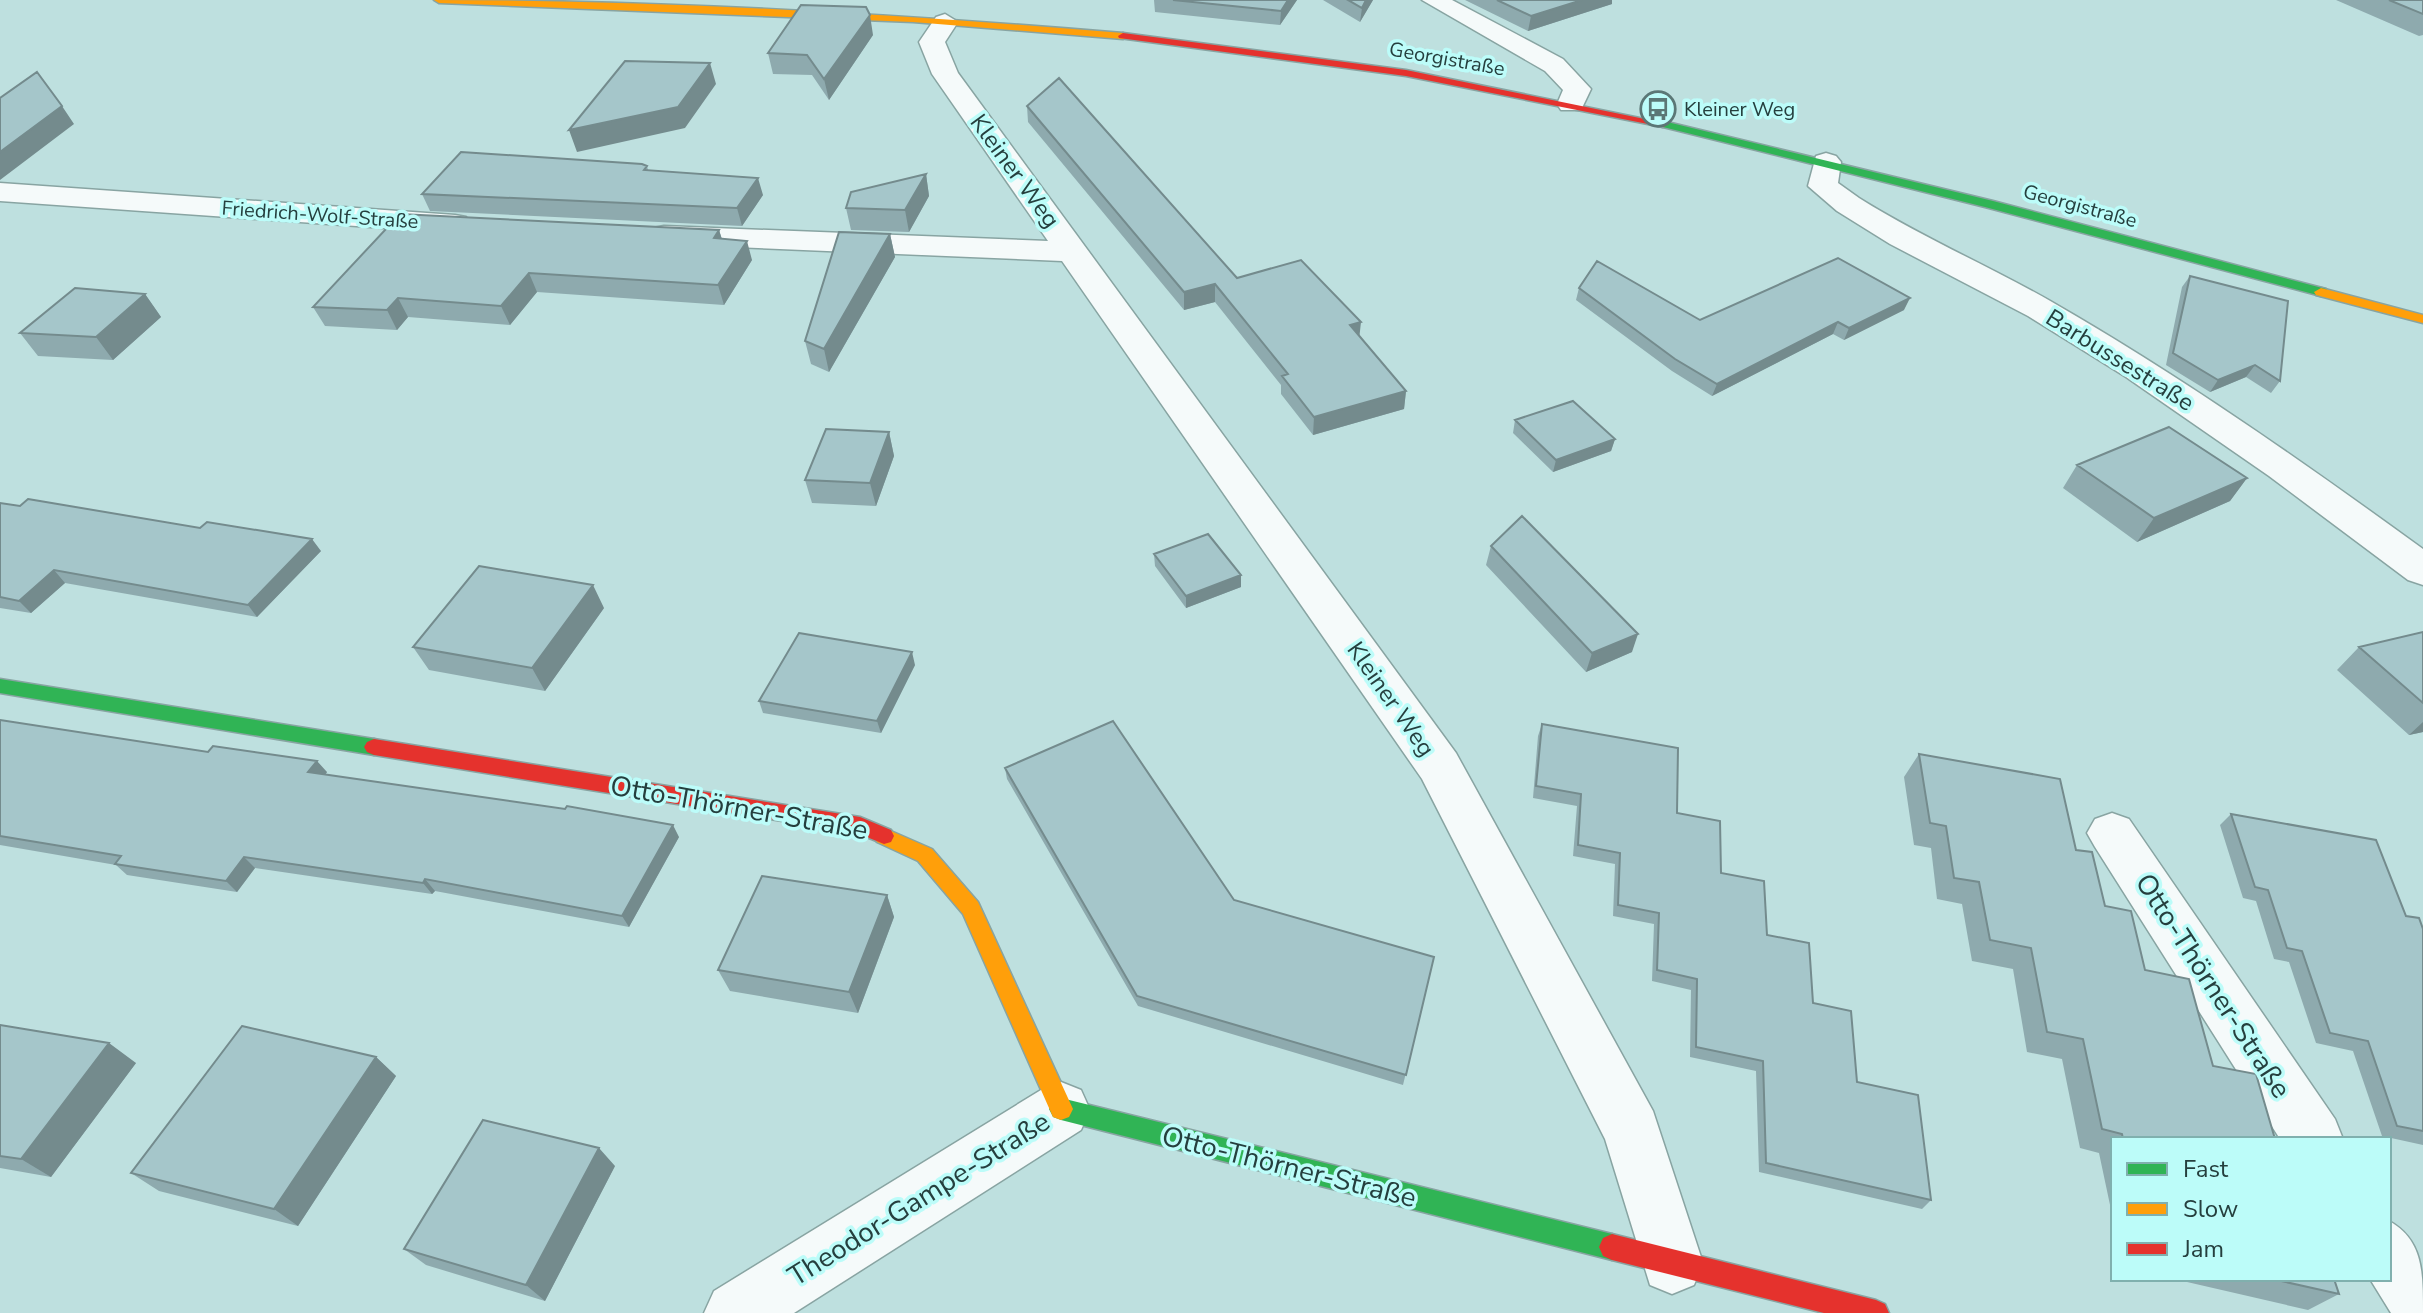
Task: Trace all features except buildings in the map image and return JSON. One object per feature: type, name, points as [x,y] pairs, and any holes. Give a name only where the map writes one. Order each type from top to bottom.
[{"type":"street","name":"Georgistraße","points":[[439,0],[1088,31],[1417,75],[1571,104],[1826,162],[2423,319]]},
{"type":"street","points":[[1434,0],[1554,65],[1577,89],[1571,104]]},
{"type":"street","name":"Kleiner Weg","points":[[945,22],[932,42],[945,74],[1439,766],[1632,1131],[1672,1263]]},
{"type":"street","name":"Barbussestraße","points":[[1826,162],[1823,186],[1851,208],[2040,309],[2232,430],[2423,570]]},
{"type":"street","name":"Friedrich-Wolf-Straße","points":[[0,192],[485,227]]},
{"type":"street","points":[[628,233],[1073,252]]},
{"type":"street","name":"Otto-Thörner-Straße","points":[[0,686],[860,825],[925,855],[971,908],[1061,1110],[1876,1313]]},
{"type":"street","name":"Otto-Thörner-Straße","points":[[2112,833],[2313,1137]]},
{"type":"street","name":"Theodor-Gampe-Straße","points":[[736,1313],[1061,1110]]},
{"type":"street","points":[[2391,1255],[2423,1307]]},
{"type":"traffic: fast","points":[[1663,124],[1989,204],[2321,292]]},
{"type":"traffic: fast","points":[[0,686],[374,747]]},
{"type":"traffic: fast","points":[[1061,1109],[1612,1247]]},
{"type":"traffic: slow","points":[[439,0],[913,19],[1123,36]]},
{"type":"traffic: slow","points":[[2321,292],[2423,319]]},
{"type":"traffic: slow","points":[[884,836],[925,855],[971,908],[1061,1109]]},
{"type":"traffic: jam","points":[[1123,36],[1406,73],[1663,124]]},
{"type":"traffic: jam","points":[[374,747],[860,825],[884,836]]},
{"type":"traffic: jam","points":[[1612,1247],[1876,1313]]},
{"type":"place","name":"Kleiner Weg","points":[[1658,109]]}]
